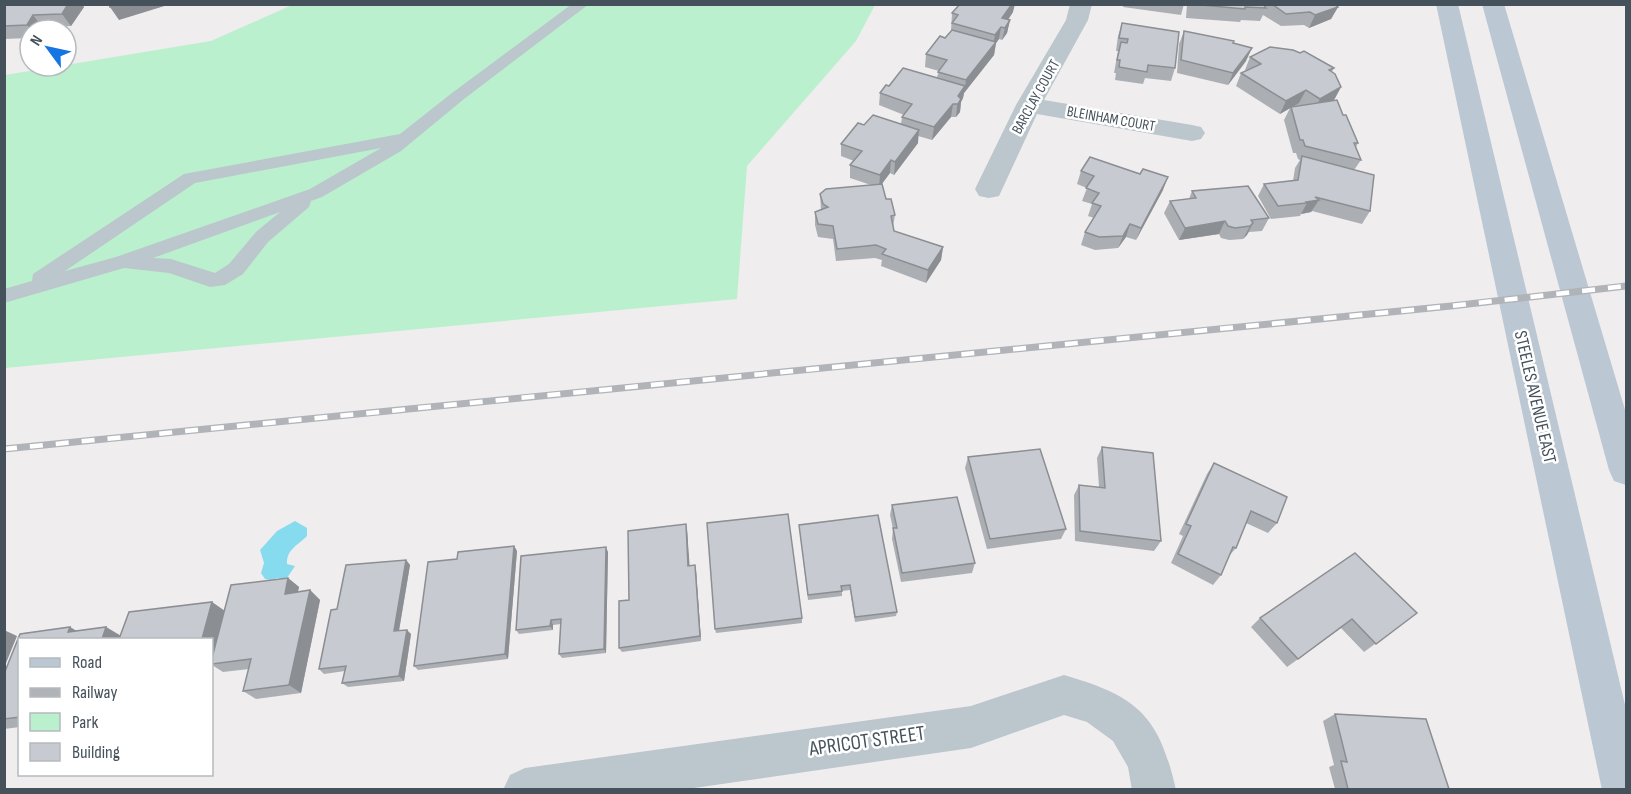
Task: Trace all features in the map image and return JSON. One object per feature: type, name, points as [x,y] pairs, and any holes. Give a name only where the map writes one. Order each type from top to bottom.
[{"type":"main road","name":"STEELES AVENUE EAST","points":[[1447,4],[1624,789]]},
{"type":"main road","points":[[1493,4],[1626,470]]},
{"type":"street","name":"BARCLAY COURT","points":[[988,189],[1029,105],[1077,20],[1081,4]]},
{"type":"street","name":"BLEINHAM COURT","points":[[1029,105],[1192,133]]},
{"type":"street","name":"APRICOT STREET","points":[[525,789],[971,726],[1064,695],[1097,705],[1128,726],[1148,761],[1154,789]]},
{"type":"lane","points":[[121,262],[171,266],[210,280],[218,280],[236,269],[262,237],[316,193],[409,137],[458,96],[582,4]]},
{"type":"lane","points":[[22,292],[190,178],[409,137]]},
{"type":"lane","points":[[4,296],[121,262],[316,193]]},
{"type":"green space","points":[[292,5],[875,5],[856,41],[747,166],[737,299],[5,368],[5,75],[18,73],[18,78],[78,78],[78,63],[211,41]]},
{"type":"water","points":[[295,521],[307,528],[307,536],[288,555],[287,564],[295,566],[285,581],[278,578],[265,579],[261,573],[264,563],[260,550],[277,531]]},
{"type":"building","points":[[4,4],[68,4],[62,14],[18,18],[18,25],[4,26]]},
{"type":"building","points":[[960,4],[1012,4],[1002,18],[1010,20],[1005,28],[1001,27],[995,35],[952,23],[958,15],[952,13]]},
{"type":"building","points":[[1190,4],[1263,4],[1266,8],[1245,7],[1245,9]]},
{"type":"building","points":[[1272,4],[1334,4],[1338,7],[1315,15],[1310,12],[1286,14]]},
{"type":"building","points":[[1122,23],[1179,32],[1175,68],[1148,65],[1147,72],[1119,67],[1120,60],[1117,60],[1121,42],[1127,43],[1128,39],[1119,38]]},
{"type":"building","points":[[952,30],[996,42],[966,80],[938,72],[947,60],[926,54],[940,36],[945,38]]},
{"type":"building","points":[[1184,31],[1234,41],[1233,43],[1252,48],[1233,73],[1181,60]]},
{"type":"building","points":[[1270,47],[1300,53],[1304,51],[1334,68],[1329,70],[1335,74],[1341,87],[1320,99],[1306,90],[1286,101],[1241,73],[1261,64],[1250,57]]},
{"type":"building","points":[[903,68],[965,86],[958,96],[961,99],[958,104],[953,104],[934,127],[902,117],[912,104],[880,93],[886,85],[889,86]]},
{"type":"building","points":[[1337,100],[1358,143],[1354,143],[1361,160],[1305,146],[1303,140],[1300,140],[1291,107]]},
{"type":"building","points":[[873,115],[919,130],[895,162],[891,160],[880,175],[850,165],[862,151],[841,144],[858,123],[864,125]]},
{"type":"building","points":[[1302,156],[1374,175],[1370,211],[1315,197],[1319,200],[1278,206],[1264,184],[1298,180]]},
{"type":"building","points":[[1090,157],[1140,174],[1143,169],[1168,177],[1141,228],[1130,224],[1123,236],[1099,237],[1085,232],[1101,206],[1092,203],[1099,193],[1086,188],[1094,176],[1081,171]]},
{"type":"building","points":[[882,184],[886,199],[891,199],[895,215],[891,216],[894,231],[943,247],[928,270],[882,254],[886,249],[876,245],[837,249],[833,226],[818,224],[815,212],[828,207],[823,204],[820,194],[826,189]]},
{"type":"building","points":[[1248,186],[1269,218],[1251,220],[1253,223],[1250,226],[1235,228],[1228,226],[1225,221],[1185,228],[1170,201],[1196,198],[1192,191]]},
{"type":"building","points":[[1102,447],[1153,453],[1161,541],[1080,531],[1079,485],[1105,488]]},
{"type":"building","points":[[1040,449],[1066,529],[990,539],[968,457]]},
{"type":"building","points":[[1214,463],[1287,497],[1277,523],[1251,511],[1236,548],[1233,547],[1221,575],[1178,554],[1191,526],[1186,524]]},
{"type":"building","points":[[957,497],[975,563],[902,573],[893,528],[897,528],[892,505]]},
{"type":"building","points":[[788,514],[802,618],[715,629],[707,523]]},
{"type":"building","points":[[878,515],[897,612],[855,617],[850,585],[841,586],[842,591],[808,595],[799,525]]},
{"type":"building","points":[[686,524],[688,566],[695,565],[700,636],[619,648],[619,601],[629,600],[628,531]]},
{"type":"building","points":[[514,546],[505,654],[414,666],[428,562],[457,559],[458,552]]},
{"type":"building","points":[[606,547],[604,649],[559,654],[561,619],[551,620],[550,626],[516,630],[521,556]]},
{"type":"building","points":[[1355,553],[1417,613],[1376,644],[1352,619],[1298,659],[1260,618]]},
{"type":"building","points":[[406,560],[394,631],[407,630],[399,676],[342,683],[346,666],[319,669],[331,610],[337,609],[346,565]]},
{"type":"building","points":[[288,578],[285,594],[310,590],[289,685],[243,691],[251,659],[213,664],[213,654],[231,585]]},
{"type":"building","points":[[212,602],[202,638],[119,638],[129,612]]},
{"type":"building","points":[[70,627],[68,632],[106,627],[102,638],[18,638],[20,634]]},
{"type":"building","points":[[18,639],[18,717],[4,719],[4,674]]},
{"type":"building","points":[[1335,714],[1426,719],[1449,789],[1348,789],[1341,761],[1347,762]]},
{"type":"railway","points":[[4,449],[1451,306],[1626,286]]}]
